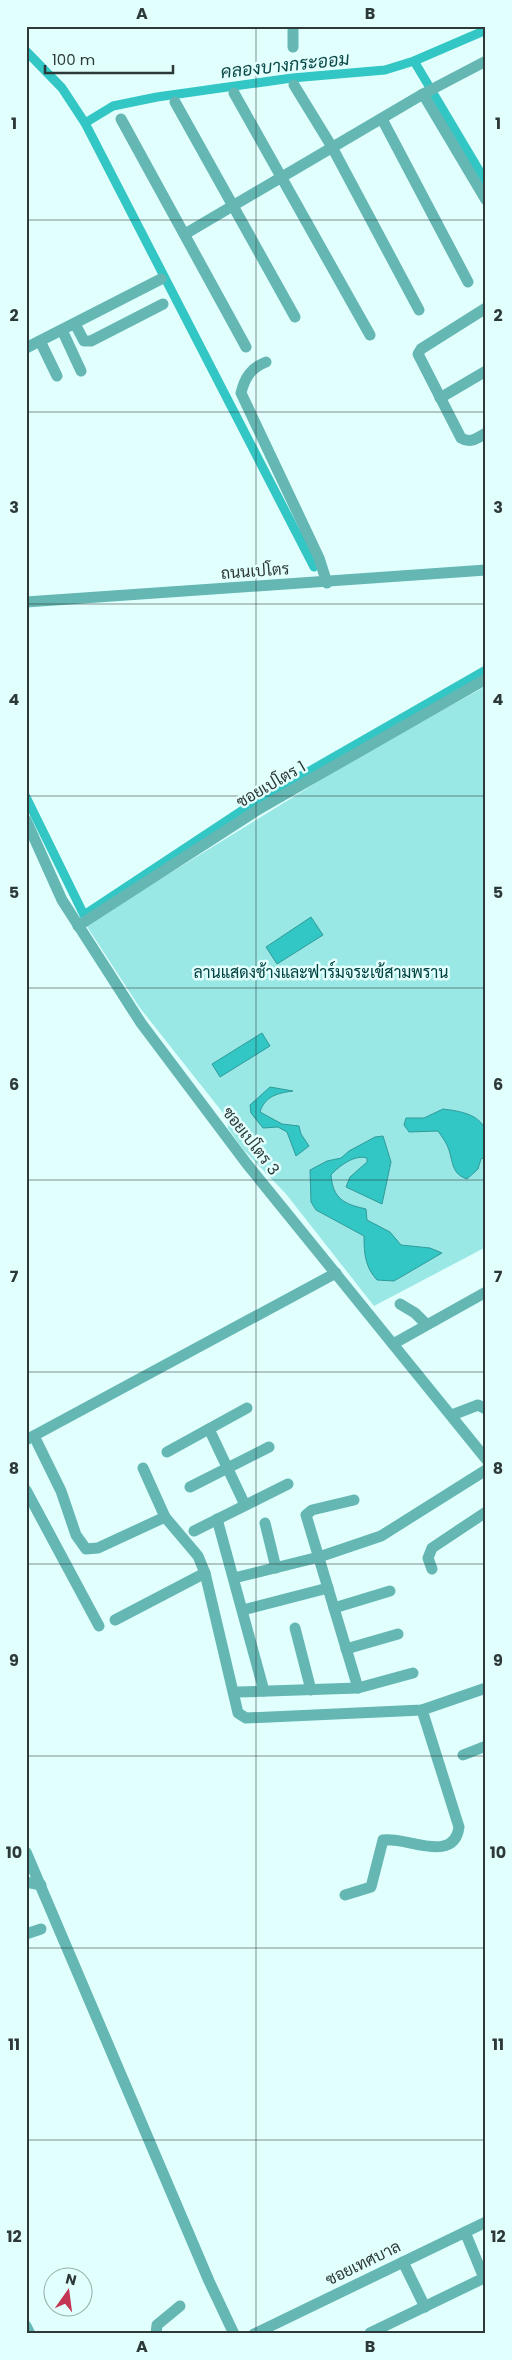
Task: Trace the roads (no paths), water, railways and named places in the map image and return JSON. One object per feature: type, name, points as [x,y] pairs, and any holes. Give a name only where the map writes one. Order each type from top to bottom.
[{"type":"street","points":[[293,26],[293,47]]},
{"type":"street","points":[[185,234],[425,93],[486,61]]},
{"type":"street","points":[[294,85],[332,147],[418,310]]},
{"type":"street","points":[[234,93],[370,335]]},
{"type":"street","points":[[425,93],[486,200]]},
{"type":"street","points":[[175,102],[295,317]]},
{"type":"street","points":[[121,118],[246,347]]},
{"type":"street","points":[[382,119],[468,282]]},
{"type":"street","points":[[26,348],[161,279]]},
{"type":"street","points":[[75,324],[84,341],[91,341],[163,304]]},
{"type":"street","points":[[486,308],[421,349],[418,354],[461,438],[466,441],[472,441],[486,433]]},
{"type":"street","points":[[62,330],[81,371]]},
{"type":"street","points":[[40,341],[57,376]]},
{"type":"street","points":[[266,362],[252,369],[244,381],[241,393],[319,558],[327,583]]},
{"type":"street","points":[[440,398],[486,371]]},
{"type":"street","name":"ถนนเปโตร","points":[[26,602],[327,583],[486,570]]},
{"type":"street","name":"ซอยเปโตร 1","points":[[78,926],[259,809],[486,679]]},
{"type":"street","name":"ซอยเปโตร 3","points":[[26,820],[62,900],[141,1024],[247,1164],[336,1272],[404,1360],[452,1415],[486,1458]]},
{"type":"street","points":[[165,1517],[98,1548],[86,1549],[76,1535],[61,1491],[30,1438],[336,1272]]},
{"type":"street","points":[[393,1344],[486,1292]]},
{"type":"street","points":[[400,1304],[415,1313],[426,1324]]},
{"type":"street","points":[[452,1415],[478,1405],[486,1409]]},
{"type":"street","points":[[167,1452],[246,1408]]},
{"type":"street","points":[[209,1429],[245,1506]]},
{"type":"street","points":[[190,1487],[269,1447]]},
{"type":"street","points":[[143,1468],[165,1517],[198,1556],[204,1573],[234,1704],[238,1713],[246,1718],[422,1710],[485,1690]]},
{"type":"street","points":[[234,1578],[319,1557],[381,1536],[486,1470]]},
{"type":"street","points":[[194,1531],[288,1484]]},
{"type":"street","points":[[26,1490],[100,1626]]},
{"type":"street","points":[[354,1500],[308,1512],[306,1516],[358,1688]]},
{"type":"street","points":[[432,1570],[428,1558],[432,1548],[486,1512]]},
{"type":"street","points":[[217,1519],[264,1691]]},
{"type":"street","points":[[265,1523],[276,1568]]},
{"type":"street","points":[[115,1620],[204,1573]]},
{"type":"street","points":[[243,1610],[328,1588]]},
{"type":"street","points":[[334,1608],[390,1591]]},
{"type":"street","points":[[295,1628],[311,1690]]},
{"type":"street","points":[[346,1649],[398,1634]]},
{"type":"street","points":[[238,1692],[358,1688],[413,1673]]},
{"type":"street","points":[[345,1895],[371,1887],[384,1840],[435,1847],[446,1846],[457,1836],[459,1827],[422,1710]]},
{"type":"street","points":[[464,1755],[486,1746]]},
{"type":"street","points":[[26,1852],[29,1864],[40,1885],[209,2281],[234,2334]]},
{"type":"street","points":[[26,1882],[40,1885]]},
{"type":"street","points":[[26,1934],[41,1929]]},
{"type":"street","name":"ซอยเทศบาล","points":[[254,2334],[486,2222]]},
{"type":"street","points":[[370,2333],[484,2278],[465,2232]]},
{"type":"street","points":[[403,2262],[425,2306]]},
{"type":"street","points":[[156,2334],[157,2325],[180,2306]]},
{"type":"street","points":[[26,2326],[30,2334]]},
{"type":"waterway","name":"คลองบางกระออม","points":[[85,123],[113,106],[157,97],[292,78],[385,70],[414,61],[486,30]]},
{"type":"waterway","points":[[26,51],[62,88],[85,123],[314,567]]},
{"type":"waterway","points":[[414,61],[486,182]]},
{"type":"waterway","points":[[26,797],[84,915],[252,804],[486,670]]},
{"type":"park label","name":"ลานแสดงช้างและฟาร์มจระเข้สามพราน","points":[[321,972]]}]
